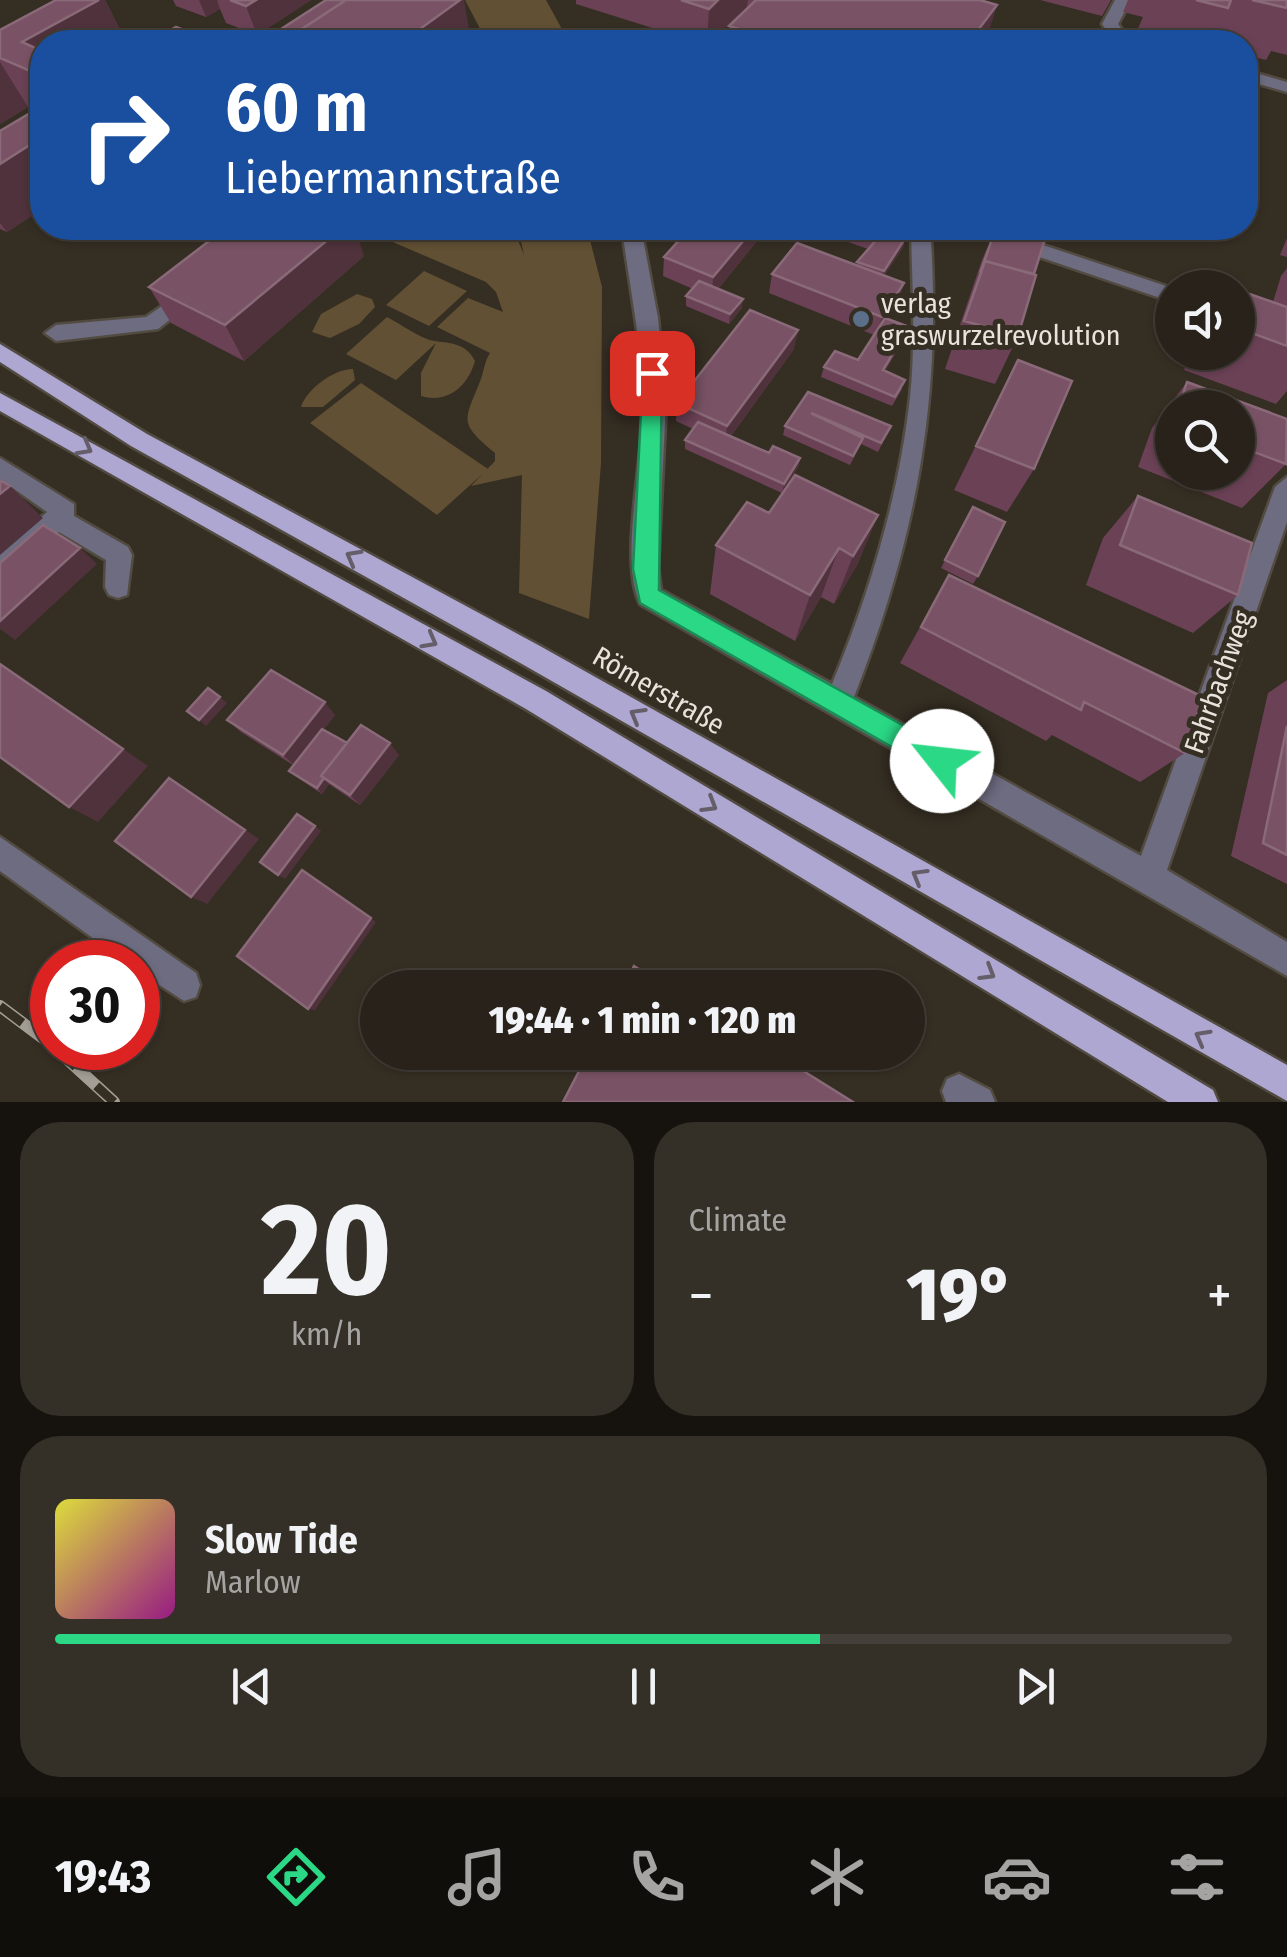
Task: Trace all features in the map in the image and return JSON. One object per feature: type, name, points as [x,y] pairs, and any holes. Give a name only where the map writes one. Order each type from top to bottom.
[{"type":"main road","name":"Römerstraße","points":[[0,352],[138,440],[531,654],[1287,1084]]},
{"type":"main road","points":[[0,401],[536,700],[1201,1102]]},
{"type":"street","points":[[1114,30],[1110,24],[1122,0]]},
{"type":"street","points":[[1258,79],[1287,87]]},
{"type":"street","points":[[633,240],[648,318],[655,401],[645,569],[648,596],[1149,877],[1287,960]]},
{"type":"street","points":[[838,703],[882,588],[911,471],[921,393],[921,240]]},
{"type":"street","points":[[1009,240],[1155,289]]},
{"type":"street","points":[[56,333],[150,324],[212,276]]},
{"type":"street","points":[[0,467],[63,506],[58,520],[0,569]]},
{"type":"street","name":"Fahrbachweg","points":[[1149,877],[1287,487]]},
{"type":"street","points":[[58,520],[119,555],[118,587]]},
{"type":"street","points":[[0,852],[184,985]]},
{"type":"shaded area","points":[[465,0],[546,0],[562,30],[481,30]]},
{"type":"shaded area","points":[[388,240],[518,240],[524,255],[521,240],[590,240],[602,287],[601,463],[589,619],[519,593],[522,475],[471,486],[495,461],[495,453],[475,435],[468,422],[490,353],[437,327],[468,298],[503,312],[496,292],[486,282]]},
{"type":"shaded area","points":[[424,271],[467,291],[429,326],[386,305]]},
{"type":"shaded area","points":[[357,294],[372,299],[375,307],[359,324],[330,338],[312,332],[321,314]]},
{"type":"shaded area","points":[[387,317],[422,337],[467,350],[475,361],[462,385],[448,395],[421,396],[421,373],[436,343],[396,380],[346,354]]},
{"type":"shaded area","points":[[353,369],[355,380],[323,407],[301,407],[321,382]]},
{"type":"shaded area","points":[[361,383],[488,469],[437,515],[310,423]]},
{"type":"building","points":[[56,0],[99,0],[44,30],[30,30],[30,38],[22,42],[30,46],[30,71],[0,58],[0,30]]},
{"type":"building","points":[[230,0],[256,0],[246,6]]},
{"type":"building","points":[[326,0],[346,0],[300,30],[280,30]]},
{"type":"building","points":[[346,0],[460,0],[419,30],[300,30]]},
{"type":"building","points":[[681,0],[718,0],[709,9]]},
{"type":"building","points":[[756,0],[980,0],[997,5],[978,30],[742,30],[729,26]]},
{"type":"building","points":[[1196,0],[1231,0],[1228,8]]},
{"type":"building","points":[[1252,0],[1287,0],[1287,8]]},
{"type":"building","points":[[30,113],[30,145],[0,164],[0,131]]},
{"type":"building","points":[[210,240],[328,240],[225,325],[149,287]]},
{"type":"building","points":[[679,240],[744,240],[713,277],[664,257]]},
{"type":"building","points":[[876,240],[904,240],[884,271],[857,262]]},
{"type":"building","points":[[992,240],[1045,240],[1034,274],[985,261],[980,273]]},
{"type":"building","points":[[797,243],[904,283],[882,317],[772,274]]},
{"type":"building","points":[[985,261],[1036,275],[1018,336],[964,321]]},
{"type":"building","points":[[699,281],[743,299],[730,314],[686,296]]},
{"type":"building","points":[[1255,296],[1287,307],[1287,346],[1255,334]]},
{"type":"building","points":[[750,310],[798,330],[727,426],[677,403]]},
{"type":"building","points":[[885,318],[909,327],[883,370],[905,380],[895,397],[824,367],[835,351],[858,360]]},
{"type":"building","points":[[1018,360],[1072,381],[1034,469],[976,446]]},
{"type":"building","points":[[1187,382],[1209,390],[1184,390]]},
{"type":"building","points":[[808,392],[891,426],[881,443],[811,413],[863,438],[853,456],[785,426]]},
{"type":"building","points":[[1255,407],[1287,419],[1286,464],[1255,452]]},
{"type":"building","points":[[698,422],[769,453],[773,446],[800,458],[784,484],[685,440]]},
{"type":"building","points":[[795,475],[878,515],[853,556],[839,548],[810,595],[716,545],[747,502],[769,513]]},
{"type":"building","points":[[0,480],[10,486],[0,494]]},
{"type":"building","points":[[1138,496],[1252,543],[1238,595],[1120,545]]},
{"type":"building","points":[[973,507],[1005,522],[978,576],[945,560]]},
{"type":"building","points":[[43,525],[80,548],[0,621],[0,563]]},
{"type":"building","points":[[949,575],[1203,697],[1185,753],[1084,702],[1081,710],[921,627]]},
{"type":"building","points":[[0,664],[123,749],[69,807],[0,757]]},
{"type":"building","points":[[271,670],[325,702],[283,755],[227,720]]},
{"type":"building","points":[[208,688],[220,697],[199,720],[187,711]]},
{"type":"building","points":[[361,725],[390,743],[350,795],[321,776]]},
{"type":"building","points":[[1287,726],[1287,855],[1263,843]]},
{"type":"building","points":[[322,729],[347,743],[321,776],[324,778],[317,788],[289,771]]},
{"type":"building","points":[[169,778],[245,830],[191,897],[115,841]]},
{"type":"building","points":[[297,814],[315,826],[278,875],[260,862]]},
{"type":"building","points":[[302,870],[371,918],[308,1009],[237,956]]},
{"type":"building","points":[[580,1070],[802,1070],[853,1102],[563,1102]]},
{"type":"railway","points":[[0,1006],[30,1028]]},
{"type":"railway","points":[[79,1070],[114,1102]]},
{"type":"place","name":"verlag graswurzelrevolution","points":[[861,319]]},
{"type":"route","points":[[652,373],[655,401],[645,569],[648,596],[942,761]]}]
